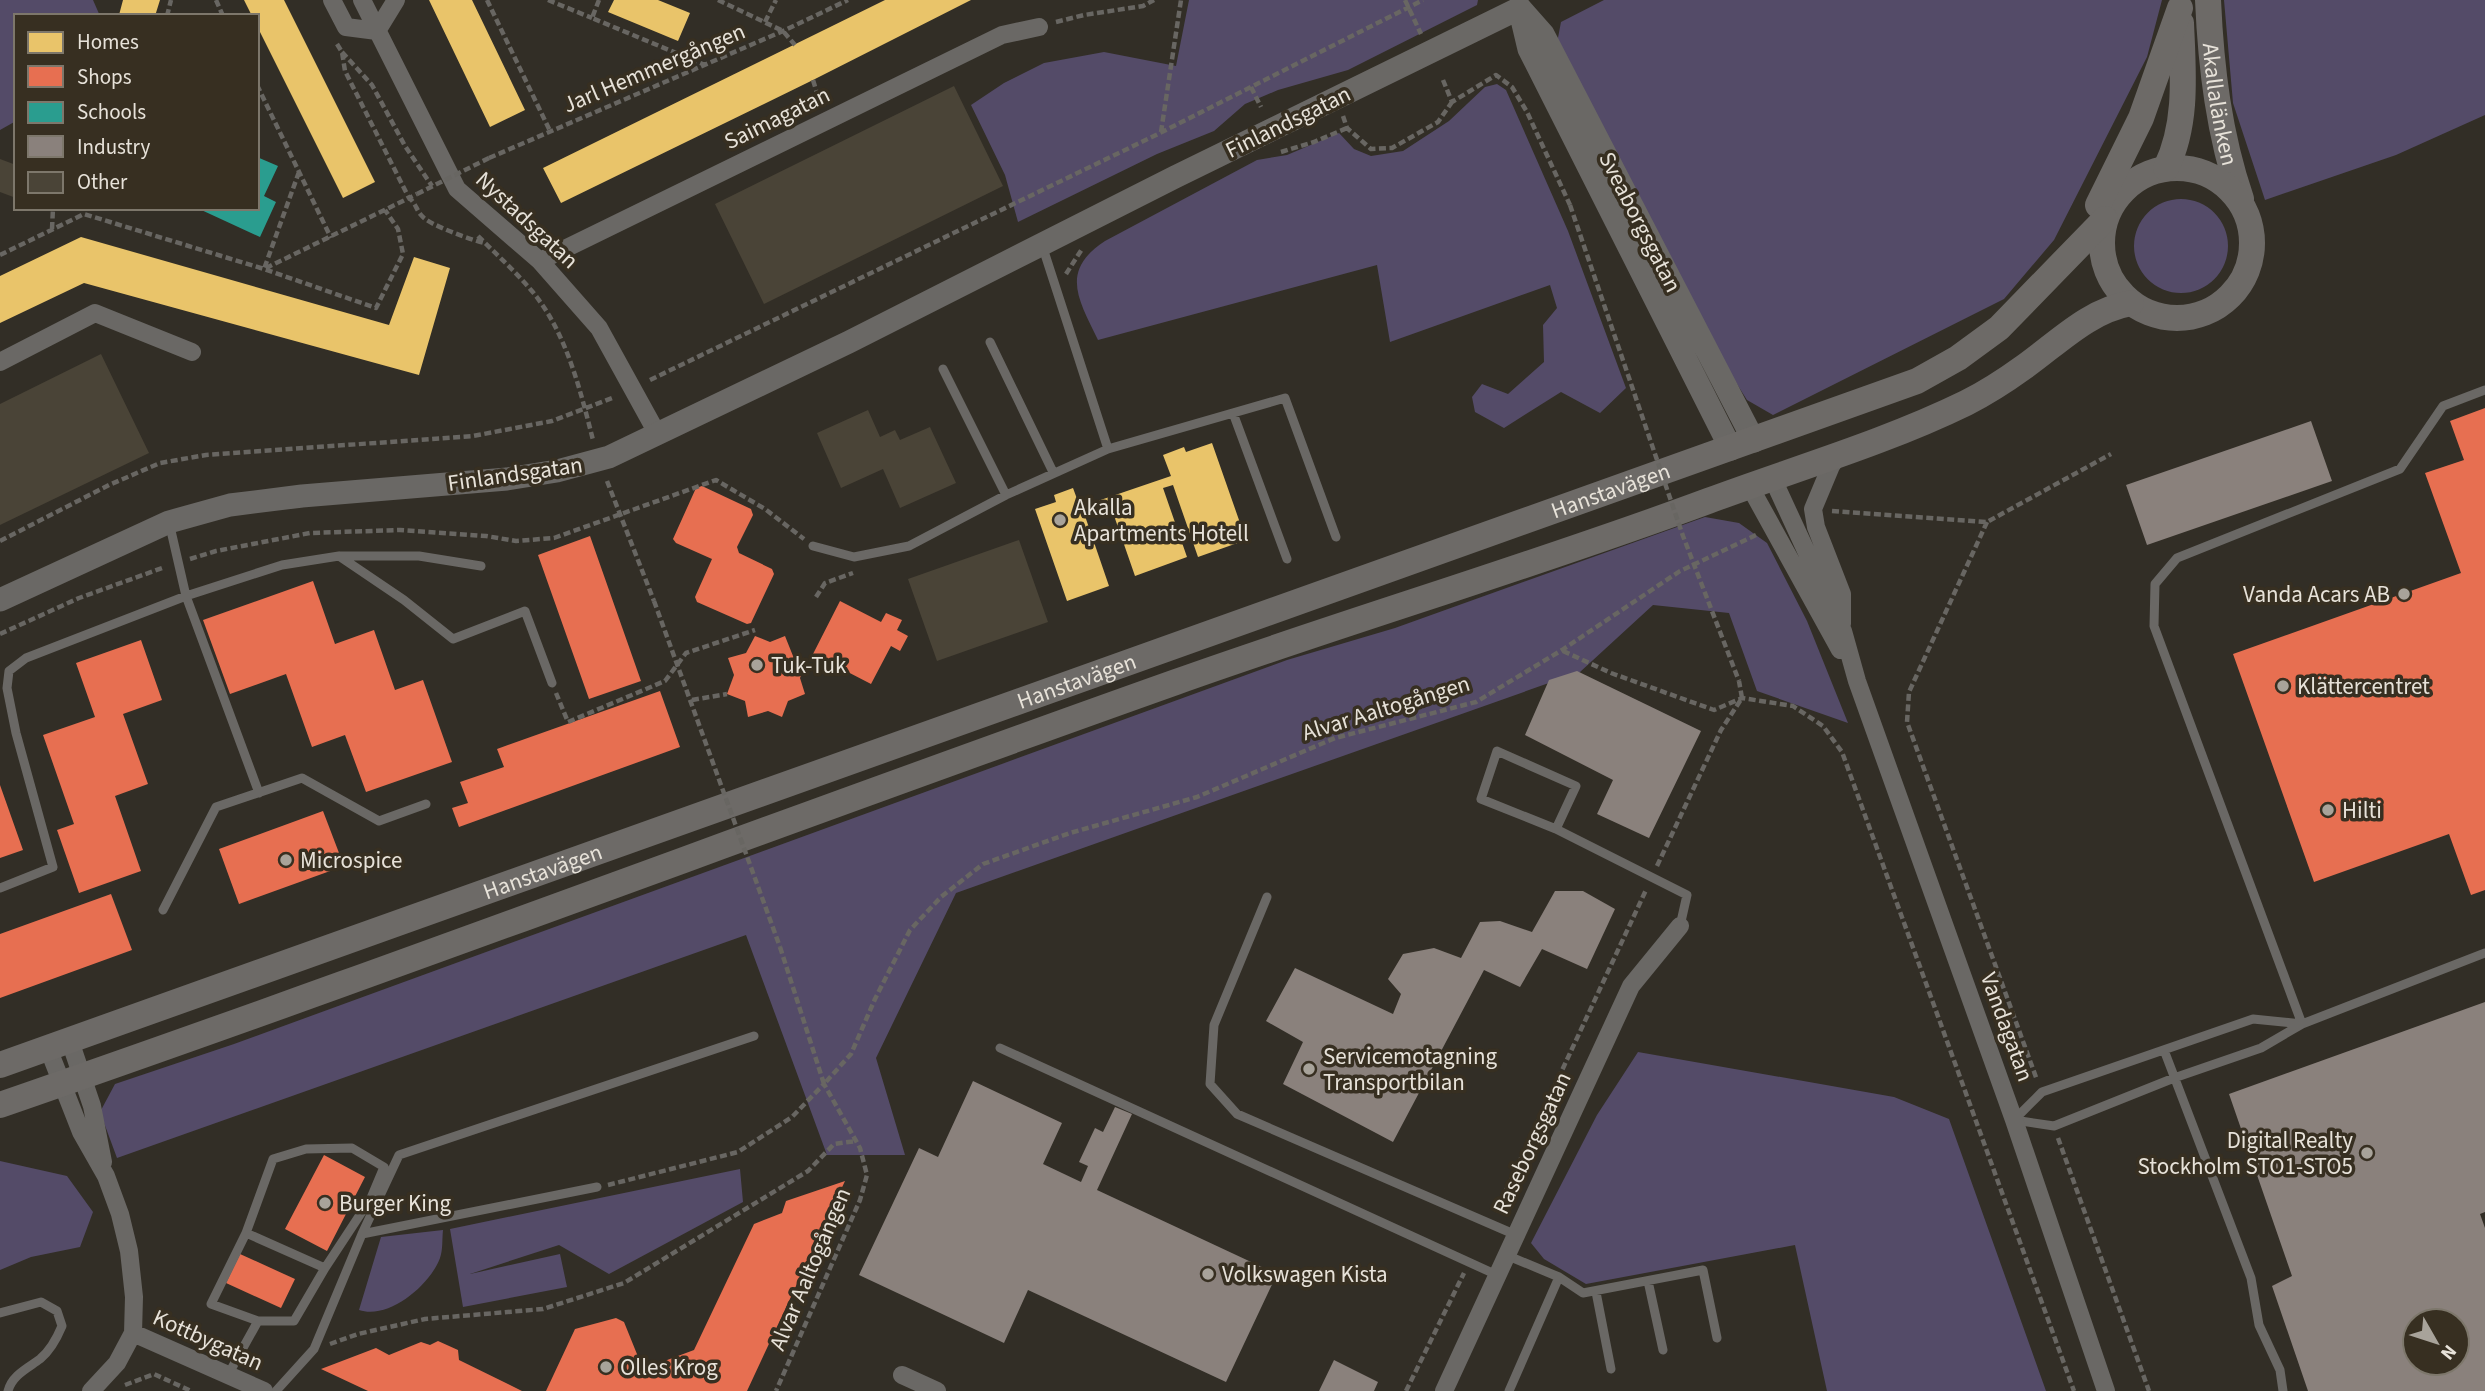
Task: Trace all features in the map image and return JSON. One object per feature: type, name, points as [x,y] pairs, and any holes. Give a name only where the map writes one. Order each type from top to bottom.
[{"type":"main road","name":"Akallalänken","points":[[2208,0],[2211,61],[2217,106],[2229,163],[2244,207]]},
{"type":"main road","name":"Akallalänken","points":[[2166,168],[2178,139],[2184,86],[2181,4]]},
{"type":"main road","points":[[2071,256],[2141,118],[2181,4]]},
{"type":"main road","points":[[2166,168],[2189,168],[2211,176],[2230,189],[2244,207],[2251,227],[2253,245],[2250,262],[2244,279],[2231,296],[2214,310],[2193,317],[2171,319],[2150,314],[2131,303],[2115,286],[2105,265],[2101,242],[2105,219],[2115,200],[2129,185],[2146,174],[2166,168]]},
{"type":"main road","name":"Hanstavägen","points":[[0,1065],[1917,381],[1958,358],[1999,328],[2105,219]]},
{"type":"main road","name":"Hanstavägen","points":[[0,1105],[1179,681],[1655,519],[1914,426],[1970,401],[2024,367],[2096,314],[2113,306],[2131,303]]},
{"type":"main road","points":[[1742,445],[1760,481]]},
{"type":"street","points":[[332,0],[346,27],[377,31],[396,0]]},
{"type":"street","name":"Nystadsgatan","points":[[362,0],[457,190],[540,261],[599,328],[658,435]]},
{"type":"street","name":"Finlandsgatan","points":[[0,600],[169,522],[230,505],[302,496],[507,479],[557,471],[609,457],[1042,246],[1524,3]]},
{"type":"street","name":"Sveaborgsgatan","points":[[1524,3],[1543,34],[1742,445]]},
{"type":"street","name":"Saimagatan","points":[[540,261],[1002,36],[1039,27]]},
{"type":"street","points":[[0,362],[95,313],[192,352]]},
{"type":"street","points":[[1813,509],[1831,466],[1840,453]]},
{"type":"street","name":"Vandagatan","points":[[1760,481],[1772,527],[1857,681]]},
{"type":"street","name":"Vandagatan","points":[[1760,481],[1843,631],[1857,681],[2014,1120],[2106,1391]]},
{"type":"street","name":"Vandagatan","points":[[1813,509],[1816,527],[1842,594],[1843,631]]},
{"type":"street","name":"Raseborgsgatan","points":[[1444,1391],[1631,986],[1681,926]]},
{"type":"street","points":[[59,1044],[71,1081],[81,1132],[106,1176],[120,1214],[129,1251],[134,1297],[133,1334],[117,1363],[91,1391]]},
{"type":"street","name":"Kottbygatan","points":[[133,1334],[264,1391]]},
{"type":"street","points":[[902,1375],[937,1391]]},
{"type":"lane","points":[[1042,246],[1108,449]]},
{"type":"lane","points":[[990,342],[1053,472]]},
{"type":"lane","points":[[943,369],[1006,495]]},
{"type":"lane","points":[[2302,1024],[2154,626],[2155,584],[2177,558],[2399,469],[2443,406],[2485,390]]},
{"type":"lane","points":[[813,546],[854,557],[909,546],[1053,472],[1108,449],[1285,398],[1336,537]]},
{"type":"lane","points":[[1233,413],[1287,559]]},
{"type":"lane","points":[[169,522],[186,596],[259,793]]},
{"type":"lane","points":[[0,888],[53,867],[16,733],[7,688],[9,671],[26,657],[186,596],[282,565],[339,556],[419,556],[481,566]]},
{"type":"lane","points":[[339,556],[404,600],[453,639],[524,611],[552,683]]},
{"type":"lane","points":[[1556,830],[1576,786],[1497,751],[1481,799],[1556,830],[1687,895],[1681,926]]},
{"type":"lane","points":[[163,911],[216,807],[302,778],[379,821],[426,804]]},
{"type":"lane","points":[[1267,897],[1214,1025],[1210,1084],[1237,1114],[1516,1236]]},
{"type":"lane","points":[[2014,1120],[2054,1126],[2174,1078],[2262,1048],[2302,1024],[2485,953]]},
{"type":"lane","points":[[2014,1120],[2042,1092],[2253,1018],[2302,1024]]},
{"type":"lane","points":[[276,1391],[314,1349],[362,1234],[399,1155],[754,1036]]},
{"type":"lane","points":[[1000,1048],[1497,1275]]},
{"type":"lane","points":[[2164,1050],[2251,1278],[2259,1325],[2280,1370],[2283,1391]]},
{"type":"lane","points":[[352,1148],[384,1167],[371,1198],[325,1268],[294,1321],[258,1321],[211,1304],[246,1233],[273,1159],[306,1149],[352,1148]]},
{"type":"lane","points":[[362,1234],[597,1188]]},
{"type":"lane","points":[[246,1233],[325,1268]]},
{"type":"lane","points":[[1506,1255],[1559,1277],[1583,1293],[1703,1270],[1717,1338]]},
{"type":"lane","points":[[1509,1391],[1559,1277]]},
{"type":"lane","points":[[1648,1281],[1663,1350]]},
{"type":"lane","points":[[1596,1292],[1611,1368]]},
{"type":"lane","points":[[0,1313],[41,1303],[57,1311],[62,1326],[55,1342],[41,1358],[9,1385],[8,1391]]},
{"type":"lane","points":[[228,1375],[258,1321]]},
{"type":"path","name":"Jarl Hemmergången","points":[[487,0],[550,131]]},
{"type":"path","points":[[548,0],[705,65]]},
{"type":"path","points":[[592,18],[599,0]]},
{"type":"path","points":[[718,0],[783,31],[795,45]]},
{"type":"path","points":[[765,22],[776,0]]},
{"type":"path","name":"Jarl Hemmergången","points":[[264,269],[489,158],[783,31],[848,0]]},
{"type":"path","points":[[1039,27],[1084,15],[1143,6],[1154,0]]},
{"type":"path","points":[[1160,132],[1181,0]]},
{"type":"path","points":[[1405,0],[1423,37]]},
{"type":"path","points":[[650,380],[1160,132],[1423,0]]},
{"type":"path","points":[[336,42],[372,85],[424,176],[439,195]]},
{"type":"path","points":[[342,52],[345,71],[409,198],[422,218],[486,244]]},
{"type":"path","points":[[1338,98],[1347,128],[1371,149],[1392,148],[1438,122],[1452,102],[1496,75],[1512,87],[1527,112],[1570,205],[1684,536],[1739,681],[1742,698],[1721,730],[1491,1223]]},
{"type":"path","points":[[1443,80],[1452,102]]},
{"type":"path","points":[[1251,87],[1261,107]]},
{"type":"path","points":[[259,89],[331,238]]},
{"type":"path","points":[[264,269],[299,172]]},
{"type":"path","points":[[52,230],[53,210]]},
{"type":"path","points":[[0,255],[85,214],[264,269],[376,308],[403,254],[398,229],[385,210]]},
{"type":"path","points":[[476,234],[533,292],[554,324],[564,345],[595,444]]},
{"type":"path","points":[[0,541],[109,485],[160,463],[205,454],[473,436],[552,421],[612,398]]},
{"type":"path","points":[[1813,509],[1987,522],[2111,454]]},
{"type":"path","points":[[0,634],[79,598],[216,551],[310,533],[400,530],[486,536],[516,541],[554,538],[716,480],[765,509],[813,546]]},
{"type":"path","name":"Alvar Aaltogången","points":[[607,481],[692,700],[780,947],[824,1084],[856,1141],[867,1175],[860,1200],[776,1391]]},
{"type":"path","points":[[1987,522],[1909,692],[1907,722],[2042,1092]]},
{"type":"path","name":"Alvar Aaltogången","points":[[824,1084],[851,1054],[910,930],[941,897],[983,864],[1070,834],[1197,797],[1335,738],[1476,702],[1562,650],[1680,571],[1772,527]]},
{"type":"path","points":[[816,597],[825,583]]},
{"type":"path","points":[[552,683],[568,722],[665,681],[686,653],[755,630]]},
{"type":"path","points":[[1562,650],[1611,673],[1714,710],[1742,698],[1793,706],[1823,726],[1842,752],[2074,1391]]},
{"type":"path","points":[[692,700],[727,694]]},
{"type":"path","points":[[597,1188],[738,1152],[792,1117],[824,1084]]},
{"type":"path","points":[[2054,1126],[2149,1391]]},
{"type":"path","points":[[314,1349],[358,1334],[425,1319],[543,1310],[624,1283],[808,1171],[834,1144],[856,1141]]},
{"type":"path","points":[[1406,1391],[1469,1263]]},
{"type":"path","points":[[119,1387],[154,1374],[191,1391]]},
{"type":"shaded area","points":[[0,0],[93,0],[99,14],[14,14],[14,122],[0,130]]},
{"type":"shaded area","points":[[1189,0],[1478,0],[1477,5],[1348,70],[1278,90],[1245,104],[1214,131],[1157,154],[1018,222],[1005,175],[971,105],[1004,83],[1044,63],[1104,52],[1176,66]]},
{"type":"shaded area","points":[[1604,0],[2162,0],[2147,57],[2054,240],[2004,299],[1773,415],[1747,400],[1701,327],[1557,43],[1561,22]]},
{"type":"shaded area","points":[[2224,0],[2485,0],[2485,115],[2396,155],[2265,200],[2233,103]]},
{"type":"shaded area","points":[[1497,84],[1506,90],[1568,231],[1626,388],[1600,413],[1561,392],[1504,428],[1475,412],[1472,397],[1482,384],[1508,394],[1544,362],[1543,325],[1557,308],[1550,285],[1390,342],[1377,265],[1098,340],[1077,287],[1082,264],[1091,252],[1105,241],[1257,160],[1287,155],[1339,133],[1354,149],[1371,156],[1403,151],[1449,121],[1485,87]]},
{"type":"shaded area","points":[[2172,199],[2190,199],[2215,212],[2225,228],[2228,246],[2225,264],[2215,280],[2190,293],[2172,293],[2147,280],[2134,255],[2134,237],[2147,212]]},
{"type":"shaded area","points":[[1705,517],[1739,523],[1767,543],[1807,621],[1848,723],[1757,691],[1729,613],[1653,605],[1580,672],[956,893],[876,1058],[905,1155],[827,1155],[746,935],[117,1158],[100,1112],[115,1084],[234,1044],[1287,660],[1395,628]]},
{"type":"shaded area","points":[[1638,1052],[1894,1097],[1949,1119],[2046,1391],[1827,1391],[1795,1245],[1586,1284],[1544,1259],[1531,1243],[1597,1115]]},
{"type":"shaded area","points":[[0,1161],[67,1176],[93,1212],[80,1247],[31,1257],[0,1270]]},
{"type":"shaded area","points":[[740,1169],[743,1202],[609,1274],[559,1245],[470,1274],[560,1254],[567,1287],[463,1307],[450,1229]]},
{"type":"shaded area","points":[[443,1230],[440,1258],[418,1289],[383,1310],[359,1310],[381,1237]]},
{"type":"building: Homes","points":[[123,0],[160,0],[156,14],[119,14]]},
{"type":"building: Homes","points":[[244,0],[284,0],[375,182],[343,198],[259,30],[259,14],[251,14]]},
{"type":"building: Homes","points":[[429,0],[472,0],[525,110],[490,127]]},
{"type":"building: Homes","points":[[614,0],[658,0],[690,13],[678,41],[608,12]]},
{"type":"building: Homes","points":[[885,0],[971,0],[561,203],[543,168]]},
{"type":"building: Homes","points":[[81,237],[389,325],[414,257],[450,268],[419,375],[84,283],[0,323],[0,276]]},
{"type":"building: Homes","points":[[1212,443],[1246,540],[1198,557],[1173,485],[1163,488],[1187,557],[1135,576],[1111,507],[1085,516],[1109,586],[1067,601],[1035,509],[1056,502],[1054,495],[1073,488],[1080,507],[1171,476],[1163,455],[1184,447],[1186,452]]},
{"type":"building: Shops","points":[[2485,408],[2485,890],[2471,895],[2449,834],[2314,882],[2233,654],[2461,573],[2425,473],[2464,460],[2450,421]]},
{"type":"building: Shops","points":[[702,486],[751,509],[753,515],[737,547],[739,553],[772,569],[774,574],[751,623],[747,624],[697,602],[695,597],[712,559],[676,543],[673,539],[696,488]]},
{"type":"building: Shops","points":[[590,536],[641,681],[589,699],[538,555]]},
{"type":"building: Shops","points":[[313,581],[335,644],[374,630],[395,690],[423,680],[452,762],[366,792],[345,735],[312,747],[286,674],[230,694],[203,620]]},
{"type":"building: Shops","points":[[840,601],[881,622],[886,613],[902,620],[897,630],[908,636],[900,651],[891,646],[871,684],[813,654]]},
{"type":"building: Shops","points":[[755,636],[770,642],[785,636],[793,656],[806,663],[800,678],[805,694],[788,701],[782,717],[768,711],[748,717],[745,701],[727,694],[734,675],[728,658],[746,653]]},
{"type":"building: Shops","points":[[141,640],[162,700],[123,714],[148,784],[115,796],[141,871],[79,893],[57,830],[74,824],[43,735],[95,717],[76,663]]},
{"type":"building: Shops","points":[[660,691],[680,747],[459,827],[452,808],[468,803],[460,782],[504,767],[497,749]]},
{"type":"building: Shops","points":[[0,785],[23,850],[0,858]]},
{"type":"building: Shops","points":[[323,811],[344,866],[239,904],[219,849]]},
{"type":"building: Shops","points":[[111,894],[132,950],[0,998],[0,934]]},
{"type":"building: Shops","name":"Burger King","points":[[324,1155],[365,1177],[327,1251],[285,1229]]},
{"type":"building: Shops","points":[[845,1181],[747,1391],[546,1391],[575,1329],[616,1318],[624,1322],[643,1369],[694,1350],[754,1224],[782,1213],[786,1201]]},
{"type":"building: Shops","points":[[240,1254],[295,1279],[281,1308],[226,1283]]},
{"type":"building: Shops","points":[[438,1341],[458,1350],[459,1360],[522,1391],[368,1391],[321,1369],[376,1348],[389,1355],[421,1342],[430,1345]]},
{"type":"building: Schools","points":[[259,158],[278,166],[264,196],[276,202],[260,237],[201,210],[259,210]]},
{"type":"building: Industry","points":[[2311,421],[2332,481],[2147,545],[2126,485]]},
{"type":"building: Industry","points":[[1577,671],[1701,731],[1649,838],[1597,814],[1613,780],[1525,735],[1549,680]]},
{"type":"building: Industry","points":[[1555,891],[1583,891],[1615,909],[1587,969],[1542,949],[1520,987],[1484,970],[1393,1142],[1283,1084],[1303,1042],[1266,1021],[1295,968],[1393,1014],[1401,994],[1388,979],[1403,954],[1434,948],[1461,958],[1480,922],[1500,921],[1532,932]]},
{"type":"building: Industry","name":"Digital Realty Stockholm STO1-STO5","points":[[2485,1002],[2485,1212],[2480,1214],[2485,1228],[2485,1391],[2308,1391],[2272,1286],[2292,1276],[2229,1094]]},
{"type":"building: Industry","points":[[973,1081],[1062,1123],[1043,1164],[1081,1182],[1088,1166],[1079,1162],[1095,1128],[1103,1132],[1115,1107],[1132,1114],[1097,1190],[1277,1274],[1226,1382],[1028,1290],[1004,1343],[859,1275],[919,1148],[938,1157]]},
{"type":"building: Industry","points":[[1334,1360],[1378,1382],[1374,1391],[1319,1391]]},
{"type":"building: Other","points":[[954,86],[1003,186],[764,304],[715,204]]},
{"type":"building: Other","points":[[0,159],[14,164],[14,197],[0,192]]},
{"type":"building: Other","points":[[101,354],[149,453],[0,525],[0,404]]},
{"type":"building: Other","points":[[868,410],[880,437],[895,430],[900,440],[930,427],[956,483],[900,508],[883,469],[841,488],[817,433]]},
{"type":"building: Other","points":[[1019,540],[1048,622],[937,661],[908,579]]},
{"type":"place","name":"Akalla Apartments Hotell","points":[[1060,520]]},
{"type":"place","name":"Vanda Acars AB","points":[[2404,594]]},
{"type":"place","name":"Tuk-Tuk","points":[[757,665]]},
{"type":"place","name":"Klättercentret","points":[[2283,686]]},
{"type":"place","name":"Hilti","points":[[2328,810]]},
{"type":"place","name":"Microspice","points":[[286,860]]},
{"type":"place","name":"Servicemotagning Transportbilan","points":[[1309,1069]]},
{"type":"place","name":"Digital Realty Stockholm STO1-STO5","points":[[2367,1153]]},
{"type":"place","name":"Burger King","points":[[325,1203]]},
{"type":"place","name":"Volkswagen Kista","points":[[1208,1274]]},
{"type":"place","name":"Olles Krog","points":[[606,1367]]}]
